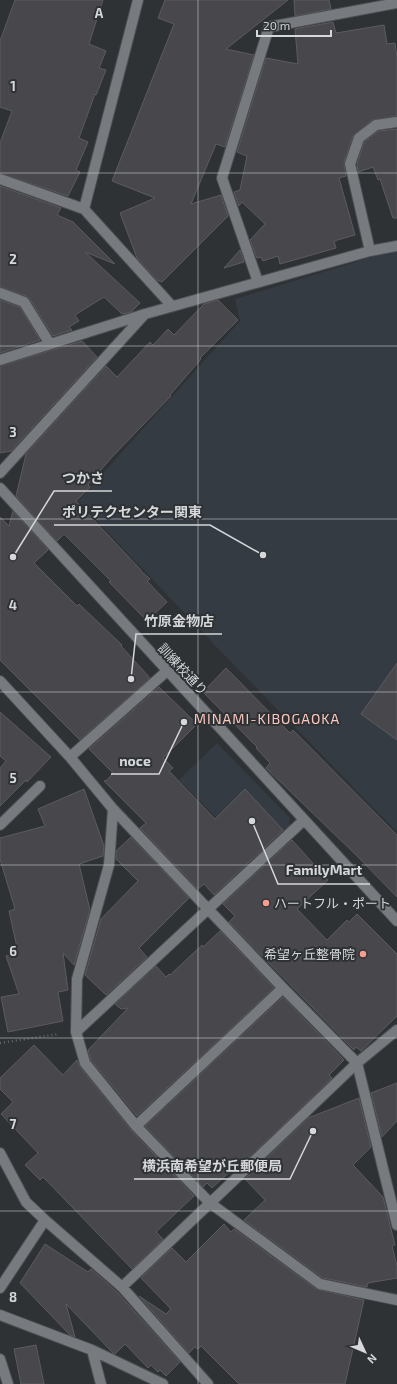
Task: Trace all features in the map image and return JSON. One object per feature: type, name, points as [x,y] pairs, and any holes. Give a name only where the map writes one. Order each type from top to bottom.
[{"type":"street","points":[[84,209],[138,0]]},
{"type":"street","points":[[258,282],[222,178],[269,26],[397,3]]},
{"type":"street","points":[[370,251],[350,164],[359,138],[376,125],[397,122]]},
{"type":"street","points":[[0,179],[84,209],[172,306]]},
{"type":"street","points":[[0,360],[172,306],[370,251],[397,246]]},
{"type":"street","points":[[0,293],[24,302],[50,344]]},
{"type":"street","points":[[0,473],[145,314]]},
{"type":"street","name":"訓練校通り","points":[[0,488],[397,921]]},
{"type":"street","points":[[70,757],[167,671]]},
{"type":"street","points":[[0,681],[70,757],[113,809],[283,988],[357,1063],[397,1225]]},
{"type":"street","points":[[0,825],[40,786]]},
{"type":"street","points":[[113,809],[109,865],[77,980],[76,1032],[86,1063],[136,1126],[210,1203],[320,1284],[397,1300]]},
{"type":"street","points":[[76,1032],[209,910],[304,820]]},
{"type":"street","points":[[136,1126],[283,988]]},
{"type":"street","points":[[122,1287],[357,1063],[397,1030]]},
{"type":"street","points":[[0,1153],[26,1202],[44,1220],[122,1287],[208,1384]]},
{"type":"street","points":[[0,1288],[44,1220]]},
{"type":"street","points":[[0,1316],[92,1350],[163,1384]]},
{"type":"street","points":[[92,1350],[101,1384]]},
{"type":"street","points":[[0,1359],[8,1384]]},
{"type":"path","points":[[0,1043],[76,1032]]},
{"type":"shaded area","points":[[397,252],[397,832],[231,662],[78,501],[240,321],[235,299],[372,257]]},
{"type":"shaded area","points":[[217,743],[290,818],[289,826],[256,858],[179,780]]},
{"type":"building","points":[[15,0],[103,0],[89,44],[106,51],[99,68],[106,70],[96,95],[95,94],[79,138],[88,142],[76,170],[80,172],[68,196],[0,173],[0,143],[12,111],[0,107],[0,41]]},
{"type":"building","points":[[165,0],[288,0],[226,49],[254,55],[225,147],[216,144],[191,204],[221,195],[228,216],[162,282],[157,280],[137,258],[120,213],[155,198],[112,181],[174,24],[158,18]]},
{"type":"building","points":[[294,0],[329,0],[331,9],[295,16]]},
{"type":"building","points":[[333,22],[336,33],[384,25],[387,44],[395,43],[397,57],[397,116],[372,120],[353,136],[344,162],[346,176],[339,178],[355,235],[334,241],[336,248],[280,264],[278,256],[263,261],[261,257],[257,258],[250,240],[265,224],[242,202],[239,206],[234,192],[240,190],[247,156],[237,152],[266,58],[298,64],[295,29]]},
{"type":"building","points":[[397,129],[397,218],[393,218],[380,179],[378,180],[373,167],[358,172],[357,164],[364,142],[379,131]]},
{"type":"building","points":[[0,186],[61,208],[57,215],[73,222],[115,264],[85,252],[140,303],[131,312],[122,314],[104,297],[75,315],[79,321],[69,327],[72,330],[53,336],[29,298],[0,287]]},
{"type":"building","points":[[240,250],[244,262],[224,268]]},
{"type":"building","points":[[0,300],[20,307],[40,340],[0,353]]},
{"type":"building","points":[[218,300],[238,320],[200,358],[201,359],[170,395],[171,396],[112,457],[88,485],[90,487],[76,501],[150,579],[147,581],[167,602],[147,621],[109,582],[111,581],[64,534],[57,541],[16,496],[26,454],[106,366],[117,377],[150,342],[153,345],[168,329],[174,335],[204,304]]},
{"type":"building","points":[[82,341],[97,357],[11,451],[0,453],[0,366]]},
{"type":"building","points":[[13,511],[48,550],[34,563],[77,606],[79,604],[122,645],[121,646],[150,678],[80,740],[0,660],[0,517],[9,526]]},
{"type":"building","points":[[397,663],[397,740],[361,714]]},
{"type":"building","points":[[226,668],[290,733],[293,730],[397,835],[397,897],[266,768],[270,763],[256,748],[257,747],[203,692]]},
{"type":"building","points":[[159,687],[197,724],[163,758],[173,768],[169,771],[215,819],[245,789],[283,830],[214,895],[204,884],[198,889],[140,828],[146,823],[104,781],[107,780],[113,773],[89,749]]},
{"type":"building","points":[[0,712],[51,757],[27,782],[26,780],[0,806],[0,768],[6,761],[0,756]]},
{"type":"building","points":[[84,789],[104,846],[103,856],[79,864],[90,910],[74,965],[63,953],[68,990],[58,992],[63,1021],[8,1032],[1,997],[19,994],[6,956],[18,952],[9,911],[15,909],[0,859],[0,838],[45,826],[38,809]]},
{"type":"building","points":[[131,837],[189,898],[139,948],[147,957],[106,995],[85,975],[101,919],[138,881],[116,859],[116,851]]},
{"type":"building","points":[[292,840],[328,880],[297,909],[327,940],[347,920],[349,922],[357,914],[397,954],[397,1016],[361,1051],[356,1047],[354,1050],[229,922],[235,916],[223,904]]},
{"type":"building","points":[[220,931],[274,988],[137,1116],[91,1060],[88,1050],[128,1008],[121,1009],[115,1004],[156,966],[166,977],[169,974],[170,975],[202,945],[203,947]]},
{"type":"building","points":[[283,997],[344,1060],[329,1075],[332,1078],[236,1170],[234,1168],[212,1188],[207,1183],[203,1187],[145,1126]]},
{"type":"building","points":[[34,1045],[63,1075],[77,1060],[80,1067],[131,1130],[194,1196],[156,1232],[163,1239],[132,1269],[43,1177],[40,1180],[25,1165],[38,1153],[1,1114],[13,1102],[0,1089],[0,1078]]},
{"type":"building","points":[[397,1083],[397,1121],[382,1137],[371,1093]]},
{"type":"building","points":[[359,1098],[371,1147],[353,1165],[383,1197],[395,1245],[392,1246],[397,1266],[397,1278],[368,1283],[367,1287],[323,1278],[244,1220],[265,1200],[245,1179],[308,1118]]},
{"type":"building","points":[[224,1224],[231,1232],[234,1229],[316,1289],[364,1300],[345,1384],[239,1384],[201,1346],[198,1349],[195,1347],[189,1353],[139,1296],[166,1314],[171,1309],[141,1278],[172,1248],[186,1262]]},
{"type":"building","points":[[45,1244],[88,1272],[91,1269],[117,1292],[180,1362],[166,1376],[160,1370],[158,1372],[151,1365],[148,1368],[125,1344],[115,1354],[113,1353],[66,1304],[75,1337],[70,1335],[20,1283]]},
{"type":"building","points":[[36,1345],[44,1384],[21,1384],[14,1349]]},
{"type":"place","name":"ポリテクセンター関東","points":[[263,555]]},
{"type":"place","name":"つかさ","points":[[13,557]]},
{"type":"place","name":"竹原金物店","points":[[131,679]]},
{"type":"place","name":"noce","points":[[184,722]]},
{"type":"place","name":"FamilyMart","points":[[252,821]]},
{"type":"place","name":"ハートフル・ポート","points":[[266,903]]},
{"type":"place","name":"希望ヶ丘整骨院","points":[[363,954]]},
{"type":"place","name":"横浜南希望が丘郵便局","points":[[313,1131]]},
{"type":"district","name":"MINAMI-KIBOGAOKA","points":[[267,719]]}]
